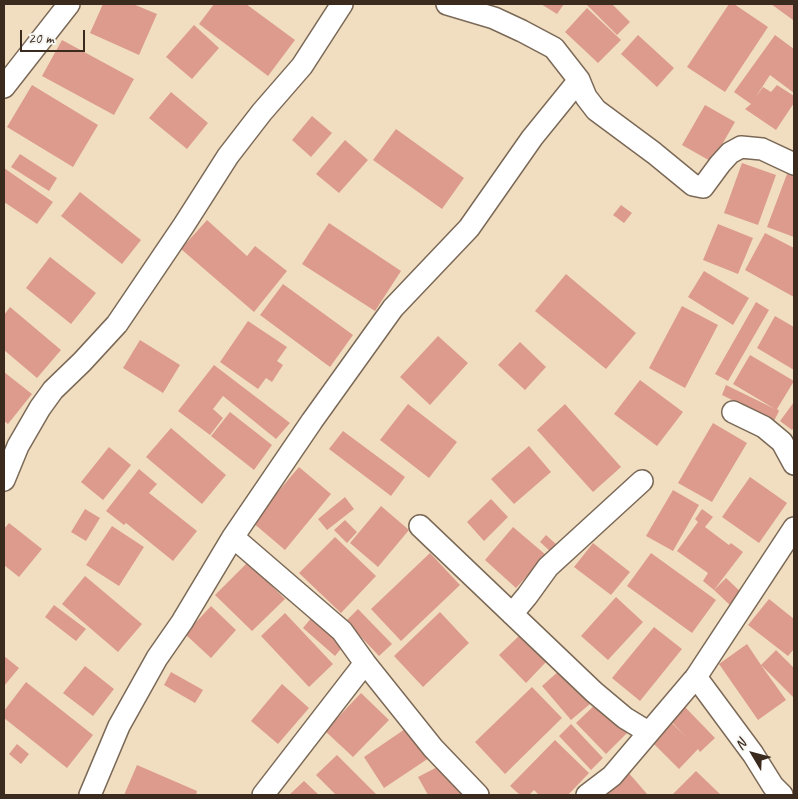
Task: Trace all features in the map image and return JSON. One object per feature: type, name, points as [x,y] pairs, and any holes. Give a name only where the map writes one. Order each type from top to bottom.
[{"type":"street","points":[[4,87],[70,4]]},
{"type":"street","points":[[4,480],[18,446],[40,408],[54,390],[117,324],[228,156],[262,112],[302,66],[342,4]]},
{"type":"street","points":[[447,4],[494,18],[554,48],[579,80],[586,97],[596,110],[654,152],[693,185],[703,187],[730,153],[741,147],[762,149],[794,164]]},
{"type":"street","points":[[90,795],[119,726],[157,658],[182,622],[233,537],[312,421],[393,308],[469,228],[532,138],[579,80]]},
{"type":"street","points":[[733,412],[764,428],[782,442],[794,464]]},
{"type":"street","points":[[512,614],[548,567],[642,481]]},
{"type":"street","points":[[420,526],[594,692],[625,718],[648,732]]},
{"type":"street","points":[[586,795],[612,776],[696,677],[794,528]]},
{"type":"street","points":[[233,537],[342,631],[364,664],[433,748],[478,795]]},
{"type":"street","points":[[264,795],[364,664]]},
{"type":"street","points":[[696,677],[773,786],[782,795]]},
{"type":"building","points":[[103,4],[133,4],[157,14],[139,55],[90,33]]},
{"type":"building","points":[[214,4],[246,4],[295,40],[268,76],[199,24]]},
{"type":"building","points":[[541,4],[564,4],[557,14]]},
{"type":"building","points":[[586,4],[612,4],[630,22],[617,35]]},
{"type":"building","points":[[729,4],[734,4],[768,27],[725,92],[687,67]]},
{"type":"building","points":[[771,4],[794,4],[794,19],[793,20]]},
{"type":"building","points":[[587,8],[621,40],[598,63],[565,32]]},
{"type":"building","points":[[194,25],[219,48],[192,79],[166,57]]},
{"type":"building","points":[[638,35],[674,68],[657,87],[621,54]]},
{"type":"building","points":[[775,35],[794,49],[794,93],[770,75],[755,98],[763,87],[771,92],[777,85],[794,96],[794,103],[776,130],[745,109],[751,104],[734,92]]},
{"type":"building","points":[[62,40],[134,79],[114,115],[42,76]]},
{"type":"building","points":[[32,85],[98,125],[73,167],[7,127]]},
{"type":"building","points":[[171,92],[208,123],[187,149],[149,118]]},
{"type":"building","points":[[705,105],[735,122],[712,162],[682,145]]},
{"type":"building","points":[[312,116],[332,133],[311,157],[292,140]]},
{"type":"building","points":[[396,129],[464,178],[442,209],[373,160]]},
{"type":"building","points":[[345,140],[368,160],[339,193],[316,174]]},
{"type":"building","points":[[20,154],[57,178],[49,191],[11,167]]},
{"type":"building","points":[[742,163],[776,175],[758,225],[724,213]]},
{"type":"building","points":[[4,168],[53,202],[37,224],[4,202]]},
{"type":"building","points":[[787,174],[794,176],[794,237],[767,227]]},
{"type":"building","points":[[80,192],[141,240],[122,264],[61,216]]},
{"type":"building","points":[[621,205],[632,213],[624,223],[613,215]]},
{"type":"building","points":[[207,220],[247,256],[255,246],[287,271],[254,312],[181,249]]},
{"type":"building","points":[[329,223],[401,271],[375,311],[302,264]]},
{"type":"building","points":[[718,224],[753,238],[738,274],[703,260]]},
{"type":"building","points":[[765,233],[794,248],[794,297],[745,270]]},
{"type":"building","points":[[50,257],[96,293],[71,324],[26,288]]},
{"type":"building","points":[[704,271],[749,298],[733,325],[688,297]]},
{"type":"building","points":[[566,274],[636,333],[606,369],[535,311]]},
{"type":"building","points":[[283,284],[353,335],[330,367],[260,315]]},
{"type":"building","points":[[756,302],[769,310],[728,381],[715,374]]},
{"type":"building","points":[[682,306],[718,325],[685,388],[649,368]]},
{"type":"building","points":[[10,307],[61,350],[37,378],[4,350],[4,315]]},
{"type":"building","points":[[775,316],[794,327],[794,370],[757,348]]},
{"type":"building","points":[[248,321],[287,347],[277,361],[283,365],[272,382],[266,378],[258,389],[220,362]]},
{"type":"building","points":[[438,336],[468,363],[430,405],[400,377]]},
{"type":"building","points":[[140,340],[180,365],[163,393],[123,368]]},
{"type":"building","points":[[520,342],[546,367],[525,390],[498,365]]},
{"type":"building","points":[[750,355],[794,381],[777,409],[779,411],[774,421],[722,395],[726,385],[775,409],[733,384]]},
{"type":"building","points":[[214,365],[290,423],[276,439],[223,396],[213,409],[223,418],[210,435],[178,411]]},
{"type":"building","points":[[4,372],[32,394],[8,424],[4,421]]},
{"type":"building","points":[[640,380],[683,412],[657,446],[614,414]]},
{"type":"building","points":[[794,402],[794,428],[792,430],[780,421]]},
{"type":"building","points":[[408,404],[457,442],[429,478],[380,440]]},
{"type":"building","points":[[565,404],[621,467],[593,492],[537,430]]},
{"type":"building","points":[[230,412],[272,445],[254,470],[211,436]]},
{"type":"building","points":[[713,423],[747,443],[712,502],[678,483]]},
{"type":"building","points":[[171,428],[226,475],[202,504],[146,457]]},
{"type":"building","points":[[343,431],[405,477],[391,496],[329,449]]},
{"type":"building","points":[[529,446],[551,472],[514,504],[491,479]]},
{"type":"building","points":[[109,447],[131,465],[103,500],[81,482]]},
{"type":"building","points":[[299,467],[331,494],[285,550],[252,522]]},
{"type":"building","points":[[139,469],[157,484],[149,493],[197,531],[173,561],[126,523],[124,525],[106,511]]},
{"type":"building","points":[[750,477],[787,503],[759,543],[722,517]]},
{"type":"building","points":[[673,490],[699,505],[673,551],[646,536]]},
{"type":"building","points":[[345,497],[354,509],[327,530],[318,519]]},
{"type":"building","points":[[491,499],[508,517],[484,541],[467,522]]},
{"type":"building","points":[[381,506],[409,530],[378,567],[350,543]]},
{"type":"building","points":[[85,509],[100,518],[86,541],[71,532]]},
{"type":"building","points":[[702,509],[713,517],[705,527],[729,545],[731,543],[743,552],[714,590],[703,581],[708,573],[677,551],[698,522],[695,519]]},
{"type":"building","points":[[345,520],[357,532],[347,543],[334,530]]},
{"type":"building","points":[[9,523],[42,549],[19,577],[4,565],[4,529]]},
{"type":"building","points":[[112,526],[144,547],[119,586],[86,565]]},
{"type":"building","points":[[513,527],[546,555],[516,588],[485,560]]},
{"type":"building","points":[[546,535],[557,545],[551,552],[540,542]]},
{"type":"building","points":[[335,537],[376,576],[341,613],[299,573]]},
{"type":"building","points":[[593,543],[630,572],[611,595],[574,567]]},
{"type":"building","points":[[430,553],[460,585],[401,641],[371,609]]},
{"type":"building","points":[[651,553],[716,600],[692,633],[627,586]]},
{"type":"building","points":[[248,562],[285,599],[252,631],[215,595]]},
{"type":"building","points":[[85,576],[142,624],[118,652],[62,604]]},
{"type":"building","points":[[726,578],[744,595],[732,607],[714,590]]},
{"type":"building","points":[[616,597],[643,622],[608,660],[581,636]]},
{"type":"building","points":[[769,599],[794,619],[794,649],[788,656],[748,625]]},
{"type":"building","points":[[54,605],[86,629],[76,641],[45,617]]},
{"type":"building","points":[[211,606],[236,630],[211,658],[185,634]]},
{"type":"building","points":[[358,609],[392,644],[379,656],[346,621]]},
{"type":"building","points":[[440,612],[469,643],[423,687],[394,656]]},
{"type":"building","points":[[285,613],[333,664],[309,687],[261,636]]},
{"type":"building","points":[[312,617],[344,645],[335,656],[303,628]]},
{"type":"building","points":[[654,627],[682,649],[640,701],[612,678]]},
{"type":"building","points":[[520,635],[546,662],[526,683],[499,655]]},
{"type":"building","points":[[747,644],[786,700],[758,720],[719,664]]},
{"type":"building","points":[[776,650],[794,668],[794,698],[761,665]]},
{"type":"building","points":[[4,656],[19,668],[4,686]]},
{"type":"building","points":[[85,666],[114,689],[93,716],[63,693]]},
{"type":"building","points":[[560,670],[590,704],[571,720],[542,686]]},
{"type":"building","points":[[171,672],[203,690],[195,703],[164,685]]},
{"type":"building","points":[[26,682],[93,735],[67,768],[4,718],[4,711]]},
{"type":"building","points":[[282,684],[309,708],[278,744],[251,721]]},
{"type":"building","points":[[532,687],[562,718],[505,774],[475,742]]},
{"type":"building","points":[[361,693],[389,720],[353,757],[325,731]]},
{"type":"building","points":[[599,701],[628,732],[606,754],[576,723]]},
{"type":"building","points":[[684,706],[715,738],[700,752],[698,749],[679,769],[651,741],[670,721],[685,736],[670,720]]},
{"type":"building","points":[[571,724],[603,758],[591,770],[559,736]]},
{"type":"building","points":[[408,727],[429,758],[384,788],[364,757]]},
{"type":"building","points":[[555,740],[589,773],[568,795],[539,795],[534,790],[529,795],[520,795],[510,786]]},
{"type":"building","points":[[17,744],[29,754],[21,764],[9,754]]},
{"type":"building","points":[[337,755],[377,795],[336,795],[316,775]]},
{"type":"building","points":[[445,763],[462,795],[428,795],[418,777]]},
{"type":"building","points":[[137,765],[197,791],[196,795],[124,795]]},
{"type":"building","points":[[627,771],[648,795],[598,795]]},
{"type":"building","points":[[696,771],[721,795],[672,795]]},
{"type":"building","points":[[304,781],[319,795],[289,795]]}]
